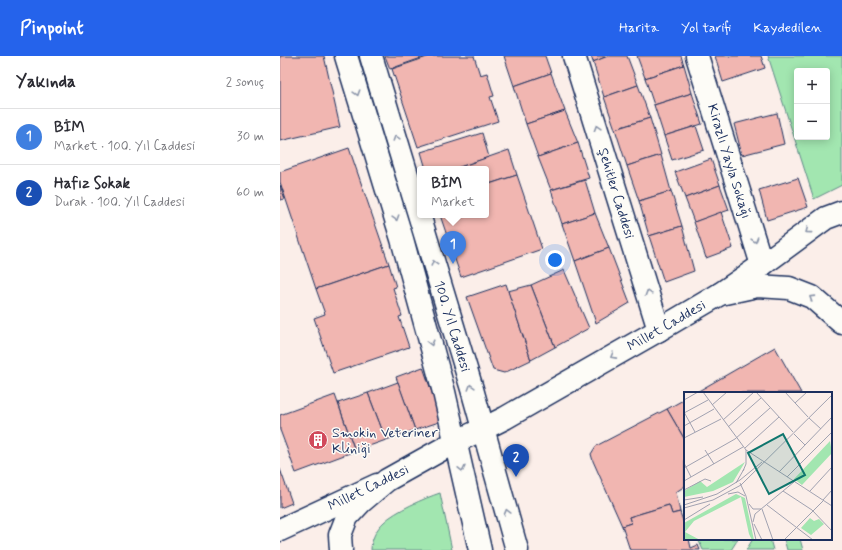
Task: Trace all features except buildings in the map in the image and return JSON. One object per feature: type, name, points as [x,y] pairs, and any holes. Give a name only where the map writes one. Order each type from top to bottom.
[{"type":"main road","name":"100. Yıl Caddesi","points":[[346,56],[402,239],[444,392],[480,550]]},
{"type":"main road","name":"100. Yıl Caddesi","points":[[371,56],[417,209]]},
{"type":"main road","name":"Şehitler Caddesi","points":[[574,56],[659,330]]},
{"type":"main road","name":"Kirazlı Yayla Sokağı","points":[[697,56],[762,265]]},
{"type":"main road","name":"Millet Caddesi","points":[[280,530],[388,480],[455,442],[483,429],[659,330],[720,294],[826,218],[842,212]]},
{"type":"main road","name":"100. Yıl Caddesi","points":[[420,218],[483,429],[517,550]]},
{"type":"main road","points":[[720,294],[757,286],[789,288],[812,297],[842,323]]},
{"type":"main road","points":[[341,550],[340,535],[347,517],[361,502],[388,480]]},
{"type":"green space","points":[[768,56],[842,56],[842,185],[814,199],[795,140],[830,140],[830,68],[794,68],[794,137]]},
{"type":"green space","points":[[440,493],[452,550],[371,550],[376,531],[389,518],[410,505]]},
{"type":"green space","points":[[698,540],[737,540],[731,550],[703,550]]},
{"type":"green space","points":[[752,540],[770,540],[773,550],[746,550]]},
{"type":"green space","points":[[784,540],[800,540],[803,550],[787,550]]},
{"type":"place","name":"BİM","points":[[453,264]]},
{"type":"place","name":"Smokin Veteriner Kliniği","points":[[318,440]]},
{"type":"place","name":"Hafız Sokak","points":[[516,477]]}]
